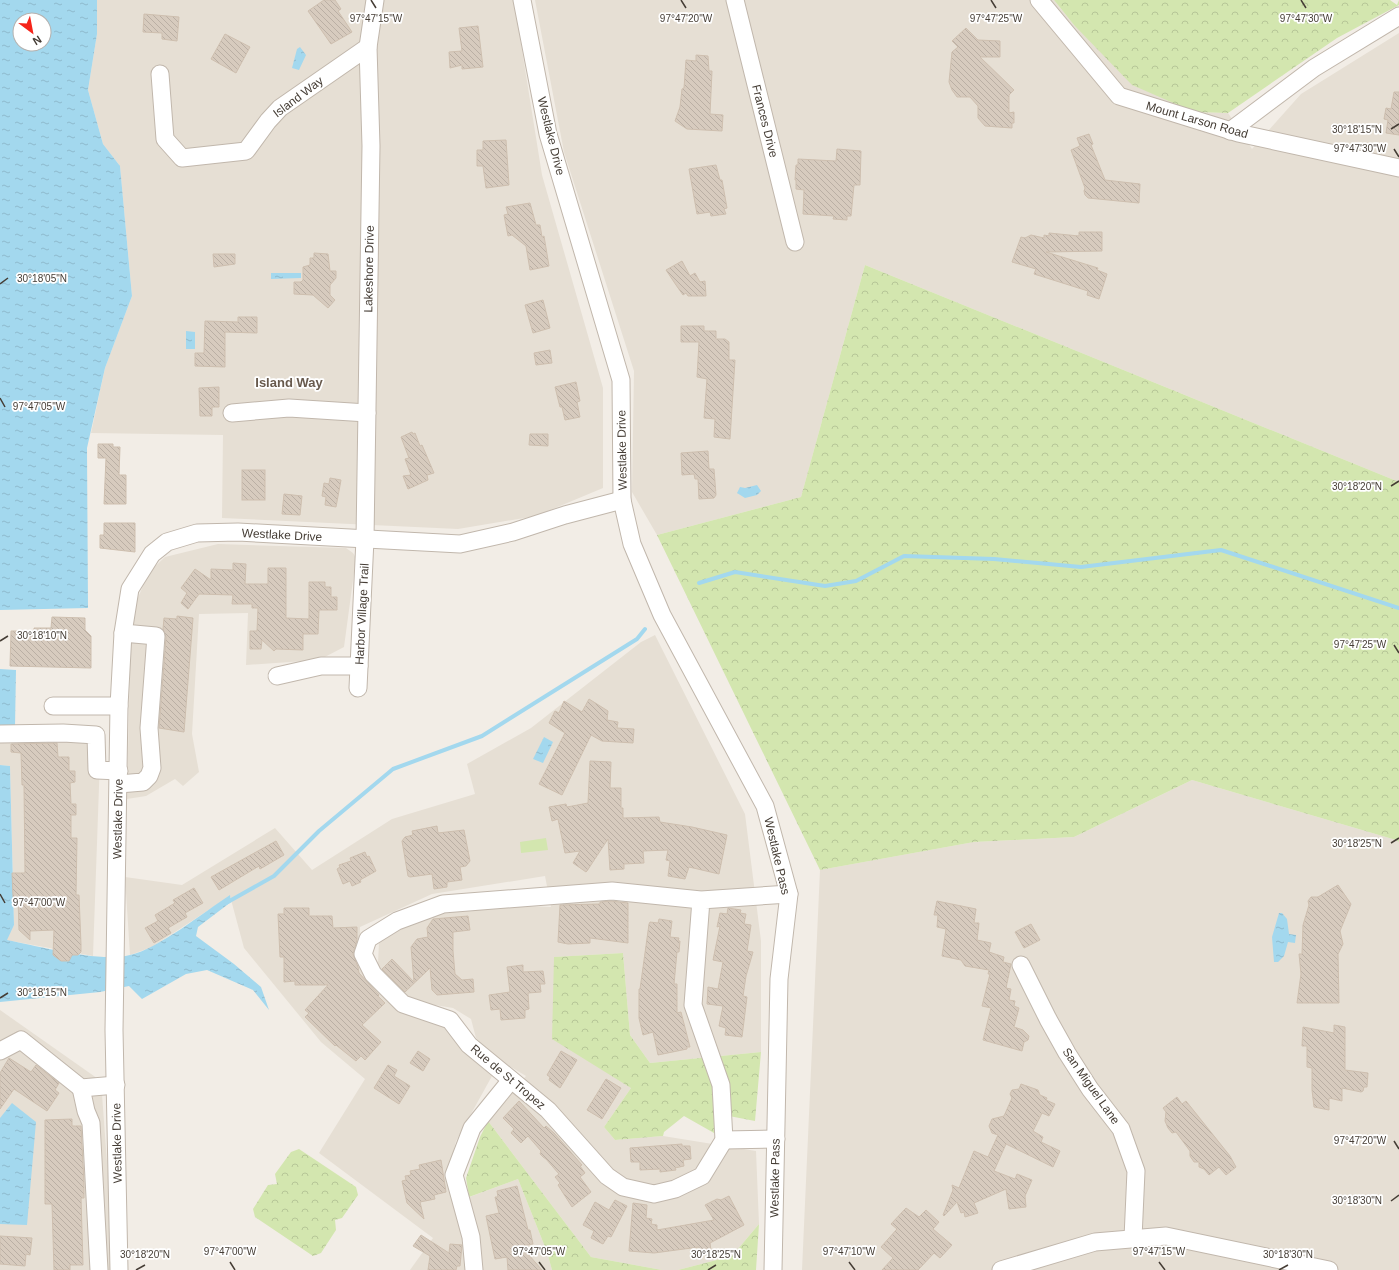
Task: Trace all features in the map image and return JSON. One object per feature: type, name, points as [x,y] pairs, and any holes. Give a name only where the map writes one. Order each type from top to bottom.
[{"type":"street","name":"Lakeshore Drive","points":[[365,539],[371,146],[368,48],[375,0]]},
{"type":"street","name":"Westlake Drive","points":[[119,1270],[114,1030],[116,1007],[119,706],[123,633],[130,590],[152,554],[167,542],[197,533],[238,532],[460,544],[513,532],[565,515],[622,500],[621,380],[548,134],[522,0]]},
{"type":"street","name":"Frances Drive","points":[[735,0],[796,242]]},
{"type":"street","name":"Mount Larson Road","points":[[1039,0],[1119,96],[1230,131],[1399,168]]},
{"type":"street","points":[[1230,131],[1314,68],[1399,16]]},
{"type":"street","name":"Island Way","points":[[160,74],[165,139],[182,158],[246,151],[268,121],[280,108],[368,48]]},
{"type":"street","points":[[232,413],[289,408],[367,413]]},
{"type":"street","name":"Westlake Pass","points":[[622,500],[632,544],[662,615],[765,806],[789,894],[779,979],[773,1270]]},
{"type":"street","name":"Harbor Village Trail","points":[[358,688],[365,539]]},
{"type":"street","points":[[96,735],[97,770],[119,778],[143,782],[149,776],[152,768],[149,728],[156,636],[123,633]]},
{"type":"street","points":[[277,676],[321,666],[359,666]]},
{"type":"street","points":[[52,706],[119,706]]},
{"type":"street","points":[[0,734],[63,733],[119,737]]},
{"type":"street","name":"Rue de St Tropez","points":[[724,1140],[702,1176],[675,1189],[654,1194],[623,1187],[607,1176],[548,1110],[469,1045],[450,1020],[403,1004],[373,974],[363,954],[368,939],[397,921],[443,904],[612,890],[701,900],[789,894]]},
{"type":"street","points":[[701,900],[693,1004],[721,1086],[724,1140],[776,1139]]},
{"type":"street","name":"San Miguel Lane","points":[[1021,966],[1048,1020],[1067,1053],[1090,1089],[1121,1129],[1136,1171],[1133,1238]]},
{"type":"street","points":[[0,1051],[21,1040],[82,1088],[86,1111],[91,1123],[99,1270]]},
{"type":"street","points":[[474,1270],[471,1237],[454,1175],[472,1128],[511,1080]]},
{"type":"street","points":[[82,1088],[116,1085]]},
{"type":"street","points":[[1001,1270],[1095,1242],[1166,1236],[1328,1270]]},
{"type":"shaded area","points":[[97,0],[514,0],[542,175],[603,388],[603,488],[536,516],[458,529],[222,518],[223,435],[91,433],[105,368],[132,296],[120,166],[103,144],[88,90],[97,34]]},
{"type":"shaded area","points":[[535,0],[1054,0],[1074,25],[1194,112],[1228,113],[1252,149],[1301,94],[1399,33],[1399,482],[865,265],[801,497],[657,535],[632,492],[634,371],[564,152]]},
{"type":"shaded area","points":[[218,544],[346,548],[353,553],[356,558],[344,647],[319,660],[246,665],[248,613],[199,614],[192,734],[199,772],[183,786],[175,779],[146,796],[127,799],[131,614],[149,572],[165,557]]},
{"type":"shaded area","points":[[655,635],[745,814],[761,941],[761,1052],[650,1063],[630,1035],[623,953],[555,957],[555,968],[631,1088],[604,1127],[615,1140],[663,1136],[756,1151],[759,1224],[732,1256],[678,1270],[662,1270],[591,1257],[488,1121],[526,1076],[489,1054],[476,1038],[471,1019],[453,1008],[417,1002],[400,994],[380,973],[378,963],[379,943],[389,932],[446,911],[523,906],[551,907],[545,876],[432,894],[360,927],[360,957],[366,974],[443,1023],[473,1060],[492,1076],[456,1141],[449,1169],[456,1202],[518,1179],[547,1252],[552,1270],[410,1270],[433,1238],[319,1153],[365,1079],[321,1042],[244,948],[230,896],[152,947],[130,955],[125,877],[182,885],[275,828],[312,870],[392,819],[475,794],[467,764],[531,728],[641,642]]},
{"type":"shaded area","points":[[0,727],[101,730],[93,956],[6,940],[14,925],[10,766],[0,765]]},
{"type":"shaded area","points":[[1192,780],[1399,842],[1399,1270],[802,1270],[820,870],[974,842],[1074,837]]},
{"type":"shaded area","points":[[0,1010],[101,1081],[115,1270],[0,1270]]},
{"type":"green space","points":[[1054,0],[1390,0],[1397,5],[1399,0],[1399,5],[1337,38],[1228,113],[1194,112],[1132,85],[1074,25]]},
{"type":"green space","points":[[865,265],[1399,482],[1399,842],[1192,780],[1074,837],[974,842],[820,870],[657,535],[801,497]]},
{"type":"green space","points":[[546,838],[548,850],[521,853],[520,842]]},
{"type":"green space","points":[[623,953],[630,1035],[650,1063],[761,1052],[755,1121],[729,1116],[714,1133],[684,1116],[664,1132],[663,1136],[615,1140],[604,1127],[631,1088],[552,1039],[554,957]]},
{"type":"green space","points":[[488,1121],[591,1257],[662,1270],[552,1270],[547,1252],[518,1179],[469,1197],[466,1178],[480,1137]]},
{"type":"green space","points":[[299,1149],[356,1187],[358,1195],[342,1218],[335,1220],[336,1230],[321,1253],[313,1256],[255,1217],[253,1209],[268,1185],[277,1184],[275,1174],[291,1152]]},
{"type":"green space","points":[[759,1224],[756,1270],[678,1270],[732,1256]]},
{"type":"water","points":[[0,0],[97,0],[97,34],[88,90],[103,144],[120,166],[132,296],[105,368],[87,448],[88,608],[0,610]]},
{"type":"water","points":[[300,47],[306,55],[299,70],[292,68],[297,49]]},
{"type":"water","points":[[271,273],[301,273],[301,278],[271,279]]},
{"type":"water","points":[[186,331],[195,332],[195,349],[186,349]]},
{"type":"water","points":[[757,485],[761,491],[757,495],[745,498],[737,493],[740,487],[745,488]]},
{"type":"water","points":[[0,669],[16,670],[15,727],[0,727]]},
{"type":"water","points":[[544,737],[553,742],[543,763],[533,759]]},
{"type":"water","points":[[0,765],[10,766],[14,925],[7,940],[69,953],[102,957],[130,955],[167,938],[230,895],[231,902],[198,927],[196,936],[234,964],[261,987],[269,1010],[253,990],[207,970],[186,974],[142,999],[129,986],[100,992],[0,1002]]},
{"type":"water","points":[[1279,913],[1282,913],[1287,919],[1289,934],[1296,935],[1295,943],[1288,942],[1284,956],[1278,962],[1274,962],[1272,937]]},
{"type":"water","points":[[12,1103],[36,1122],[27,1225],[0,1224],[0,1118]]},
{"type":"building","points":[[324,0],[335,0],[341,9],[338,11],[352,32],[331,44],[308,11]]},
{"type":"building","points":[[144,14],[179,17],[177,41],[162,39],[162,33],[143,32]]},
{"type":"building","points":[[478,26],[483,67],[462,69],[462,65],[450,68],[449,52],[462,51],[459,28]]},
{"type":"building","points":[[966,28],[978,40],[1000,41],[1000,57],[980,57],[1014,90],[1009,95],[1009,113],[1014,112],[1014,123],[1012,123],[1012,128],[985,126],[978,118],[978,106],[970,97],[957,97],[952,90],[949,82],[952,52],[958,47],[952,41]]},
{"type":"building","points":[[225,34],[250,47],[236,73],[211,59]]},
{"type":"building","points":[[696,55],[708,56],[709,71],[712,71],[710,114],[723,115],[722,131],[687,129],[675,121],[680,107],[682,89],[684,88],[686,60],[696,61]]},
{"type":"building","points":[[1394,92],[1399,92],[1399,135],[1386,133],[1388,120],[1384,119],[1386,108],[1391,109]]},
{"type":"building","points":[[1089,134],[1093,144],[1091,145],[1105,180],[1140,184],[1139,203],[1088,198],[1085,195],[1085,188],[1071,150],[1080,146],[1077,138]]},
{"type":"building","points":[[506,140],[509,185],[486,188],[483,166],[477,166],[477,150],[483,150],[483,141]]},
{"type":"building","points":[[837,149],[861,151],[860,185],[854,185],[851,216],[847,216],[847,220],[833,219],[834,216],[803,214],[804,190],[796,189],[795,180],[798,159],[836,161]]},
{"type":"building","points":[[716,165],[720,180],[722,180],[727,208],[724,209],[726,214],[711,216],[710,212],[697,214],[689,169]]},
{"type":"building","points":[[530,203],[536,225],[540,225],[542,237],[544,236],[549,266],[530,270],[526,246],[512,235],[508,236],[504,215],[508,214],[506,207]]},
{"type":"building","points":[[1079,232],[1102,232],[1102,251],[1046,252],[1098,268],[1097,270],[1107,274],[1099,299],[1087,295],[1088,291],[1034,274],[1036,269],[1012,262],[1021,237],[1025,238],[1031,235],[1044,238],[1044,235],[1049,236],[1049,233],[1079,236]]},
{"type":"building","points":[[314,253],[328,254],[330,271],[336,271],[336,278],[330,285],[330,295],[335,300],[328,308],[313,295],[294,294],[294,282],[301,282],[303,280],[303,267],[310,265],[310,258],[314,258]]},
{"type":"building","points":[[213,254],[235,254],[235,264],[214,267]]},
{"type":"building","points":[[682,261],[690,276],[695,273],[700,282],[705,281],[706,296],[688,296],[686,293],[683,295],[676,285],[666,270]]},
{"type":"building","points":[[543,300],[550,328],[533,333],[525,305]]},
{"type":"building","points":[[238,317],[257,317],[257,333],[225,332],[225,367],[195,366],[195,353],[204,353],[205,321],[238,322]]},
{"type":"building","points":[[681,326],[704,326],[704,331],[716,331],[716,339],[725,339],[729,342],[729,360],[735,360],[730,439],[714,437],[715,419],[704,418],[707,379],[697,377],[699,342],[681,342]]},
{"type":"building","points":[[550,350],[552,363],[536,365],[534,353]]},
{"type":"building","points":[[576,382],[580,401],[577,402],[580,417],[565,420],[555,387]]},
{"type":"building","points":[[219,387],[219,407],[212,407],[212,416],[200,416],[199,388]]},
{"type":"building","points":[[412,432],[413,434],[415,433],[420,446],[422,445],[434,473],[427,475],[428,480],[408,489],[403,476],[411,475],[405,459],[409,458],[401,437]]},
{"type":"building","points":[[530,434],[548,434],[548,446],[529,445]]},
{"type":"building","points":[[98,444],[113,444],[113,447],[120,447],[119,475],[126,475],[126,504],[104,504],[106,458],[98,458]]},
{"type":"building","points":[[708,451],[709,469],[714,469],[716,495],[714,498],[699,499],[698,479],[695,479],[694,474],[682,475],[681,453]]},
{"type":"building","points":[[242,470],[265,470],[265,500],[242,500]]},
{"type":"building","points":[[330,478],[341,480],[336,507],[325,505],[326,497],[322,496],[324,483],[329,484]]},
{"type":"building","points":[[284,494],[302,496],[300,515],[282,514]]},
{"type":"building","points":[[104,523],[135,523],[135,552],[100,548],[100,535],[104,535]]},
{"type":"building","points":[[233,563],[246,564],[245,584],[268,584],[268,568],[286,568],[286,618],[309,619],[309,582],[325,582],[325,587],[331,587],[331,597],[337,597],[337,610],[319,610],[318,634],[303,634],[303,650],[276,649],[274,651],[262,640],[261,649],[250,649],[250,631],[257,631],[258,608],[252,608],[252,604],[232,604],[233,595],[199,594],[188,609],[181,603],[187,593],[181,588],[195,569],[211,580],[211,569],[233,570]]},
{"type":"building","points":[[177,616],[193,618],[184,732],[159,728],[166,637],[163,629],[164,618],[177,619]]},
{"type":"building","points":[[52,617],[85,618],[85,630],[91,636],[91,668],[10,666],[11,631],[34,631],[34,628],[51,628]]},
{"type":"building","points":[[589,699],[608,711],[607,720],[618,722],[617,728],[634,729],[633,743],[602,741],[591,735],[562,795],[539,784],[565,733],[549,723],[555,711],[559,713],[564,701],[582,712]]},
{"type":"building","points":[[57,743],[58,757],[69,757],[69,771],[75,771],[75,782],[70,783],[71,804],[76,804],[76,815],[71,815],[71,838],[77,838],[76,895],[79,895],[81,952],[78,955],[72,955],[69,961],[61,961],[53,955],[54,930],[30,931],[30,940],[19,930],[18,897],[13,897],[12,873],[25,873],[24,785],[22,785],[21,753],[11,752],[11,744]]},
{"type":"building","points":[[590,761],[611,762],[610,788],[621,788],[621,808],[623,808],[623,818],[659,817],[660,822],[727,835],[719,874],[689,867],[685,879],[668,876],[670,861],[666,860],[668,850],[643,851],[644,863],[624,864],[624,869],[610,870],[608,839],[586,872],[573,863],[580,851],[565,853],[558,819],[552,821],[549,807],[566,804],[567,807],[588,803]]},
{"type":"building","points":[[437,826],[438,833],[464,830],[470,861],[466,866],[460,867],[462,880],[447,882],[447,887],[434,889],[432,874],[408,876],[402,841],[405,837],[413,835],[412,831]]},
{"type":"building","points":[[276,841],[284,855],[260,869],[259,866],[219,890],[211,877]]},
{"type":"building","points":[[365,852],[367,857],[369,856],[376,871],[360,880],[361,882],[352,886],[350,881],[343,884],[337,869],[340,867],[339,865],[351,861],[350,858]]},
{"type":"building","points":[[1338,885],[1351,904],[1340,931],[1343,944],[1338,954],[1339,1003],[1297,1003],[1301,974],[1299,954],[1302,954],[1303,925],[1309,905],[1308,901],[1311,897],[1318,897]]},
{"type":"building","points":[[194,888],[203,903],[185,913],[187,917],[168,928],[171,933],[154,943],[145,928],[158,921],[155,915],[175,903],[173,900]]},
{"type":"building","points":[[611,901],[628,903],[628,943],[590,938],[590,943],[568,944],[558,942],[560,905],[600,904],[600,902]]},
{"type":"building","points":[[937,901],[976,909],[974,923],[979,923],[977,940],[991,943],[989,952],[1004,957],[1003,962],[1011,964],[1006,988],[1011,989],[1009,1000],[1015,1001],[1014,1006],[1019,1008],[1014,1027],[1023,1030],[1029,1036],[1028,1040],[1024,1042],[1022,1051],[983,1040],[991,1008],[982,1006],[990,974],[988,974],[989,970],[965,966],[961,960],[942,956],[946,929],[937,927],[938,915],[934,915]]},
{"type":"building","points":[[284,908],[309,908],[309,916],[332,916],[333,928],[357,927],[357,940],[353,954],[359,973],[385,1003],[362,1025],[381,1042],[365,1060],[361,1056],[356,1061],[336,1045],[335,1046],[305,1017],[309,1013],[305,1010],[328,985],[295,985],[295,981],[284,982],[284,957],[280,957],[278,914],[284,914]]},
{"type":"building","points":[[728,908],[741,910],[740,913],[746,914],[744,924],[751,925],[747,951],[753,952],[746,976],[743,996],[747,997],[742,1037],[725,1035],[726,1028],[719,1026],[723,1006],[707,1004],[708,987],[718,989],[723,962],[713,960],[720,926],[717,927],[720,913],[727,914]]},
{"type":"building","points":[[468,916],[470,930],[453,932],[453,951],[455,974],[462,980],[473,979],[474,992],[437,995],[432,990],[430,968],[405,992],[382,969],[392,959],[414,982],[411,947],[417,939],[428,937],[427,928],[433,919]]},
{"type":"building","points":[[659,919],[672,921],[670,937],[679,938],[678,941],[680,941],[679,952],[677,952],[674,984],[677,984],[677,1013],[681,1012],[690,1047],[687,1047],[687,1049],[658,1055],[653,1032],[643,1035],[639,1018],[639,989],[649,924],[650,922],[658,923]]},
{"type":"building","points":[[1031,924],[1040,940],[1024,948],[1015,932]]},
{"type":"building","points":[[523,965],[523,972],[543,971],[545,984],[540,984],[541,992],[528,993],[529,1009],[525,1010],[525,1018],[501,1020],[500,1009],[491,1010],[489,995],[510,992],[507,967]]},
{"type":"building","points":[[1334,1025],[1345,1027],[1345,1070],[1368,1073],[1367,1087],[1364,1087],[1363,1091],[1361,1092],[1342,1088],[1342,1101],[1329,1098],[1329,1110],[1314,1107],[1312,1068],[1307,1067],[1307,1046],[1302,1046],[1303,1027],[1334,1033]]},
{"type":"building","points":[[418,1051],[430,1059],[423,1071],[410,1063]]},
{"type":"building","points":[[561,1051],[577,1060],[560,1088],[549,1080],[550,1077],[547,1075]]},
{"type":"building","points":[[9,1058],[31,1072],[36,1065],[59,1083],[55,1090],[59,1093],[47,1111],[14,1089],[0,1109],[0,1073]]},
{"type":"building","points":[[388,1065],[397,1070],[394,1076],[410,1086],[399,1104],[374,1088]]},
{"type":"building","points":[[606,1079],[621,1088],[602,1119],[587,1110]]},
{"type":"building","points":[[1021,1084],[1038,1090],[1040,1095],[1047,1098],[1046,1100],[1055,1104],[1049,1116],[1042,1113],[1033,1131],[1043,1137],[1041,1142],[1060,1151],[1053,1167],[1006,1144],[994,1171],[1015,1179],[1017,1174],[1032,1180],[1025,1196],[1026,1207],[1009,1209],[1006,1189],[974,1203],[978,1213],[965,1217],[964,1212],[961,1213],[957,1202],[944,1216],[943,1215],[953,1190],[952,1185],[959,1188],[974,1151],[988,1157],[998,1135],[992,1133],[989,1126],[992,1119],[1004,1116],[1012,1098],[1010,1094],[1012,1090],[1019,1089]]},
{"type":"building","points":[[1177,1097],[1182,1104],[1186,1101],[1230,1156],[1236,1167],[1226,1175],[1219,1167],[1209,1175],[1204,1169],[1199,1167],[1199,1162],[1194,1162],[1190,1156],[1190,1151],[1176,1132],[1172,1133],[1168,1128],[1165,1121],[1166,1112],[1163,1108]]},
{"type":"building","points":[[519,1101],[544,1128],[546,1126],[554,1133],[582,1165],[580,1166],[585,1173],[580,1177],[591,1192],[572,1207],[558,1185],[560,1183],[555,1177],[559,1174],[540,1154],[541,1151],[528,1136],[521,1143],[511,1133],[514,1129],[503,1118]]},
{"type":"building","points":[[72,1119],[72,1126],[81,1126],[84,1183],[84,1198],[81,1198],[83,1265],[70,1265],[70,1270],[54,1270],[52,1204],[45,1204],[45,1120]]},
{"type":"building","points":[[682,1144],[682,1146],[690,1146],[691,1159],[683,1160],[684,1166],[675,1168],[676,1170],[660,1172],[660,1169],[640,1170],[640,1162],[631,1162],[630,1148]]},
{"type":"building","points":[[441,1160],[446,1192],[434,1195],[435,1199],[420,1202],[424,1219],[407,1203],[402,1181],[406,1180],[405,1176],[411,1175],[410,1171],[420,1169],[419,1165]]},
{"type":"building","points":[[517,1186],[533,1244],[521,1246],[542,1270],[508,1270],[507,1257],[495,1259],[486,1216],[499,1213],[495,1197],[498,1197],[497,1191]]},
{"type":"building","points":[[729,1196],[744,1225],[710,1243],[711,1251],[700,1253],[699,1247],[654,1253],[629,1251],[633,1203],[647,1205],[646,1218],[652,1219],[651,1224],[657,1225],[657,1230],[714,1220],[705,1205],[717,1199],[721,1200]]},
{"type":"building","points":[[615,1200],[627,1206],[611,1237],[608,1236],[603,1244],[591,1238],[594,1231],[583,1225],[595,1202],[609,1210]]},
{"type":"building","points":[[906,1208],[919,1217],[926,1210],[939,1222],[933,1229],[952,1245],[940,1258],[934,1253],[918,1270],[882,1270],[893,1258],[881,1247],[897,1229],[891,1224]]},
{"type":"building","points":[[421,1235],[449,1253],[450,1244],[462,1245],[460,1266],[457,1266],[456,1270],[428,1270],[430,1256],[413,1246]]},
{"type":"building","points":[[0,1236],[32,1238],[30,1255],[26,1254],[25,1266],[0,1264]]},
{"type":"waterway","points":[[699,583],[735,572],[825,586],[856,581],[904,556],[994,559],[1081,567],[1221,550],[1399,608]]},
{"type":"waterway","points":[[226,903],[274,876],[319,831],[393,769],[482,736],[637,639],[645,629]]},
{"type":"district","name":"Island Way","points":[[289,382]]}]
